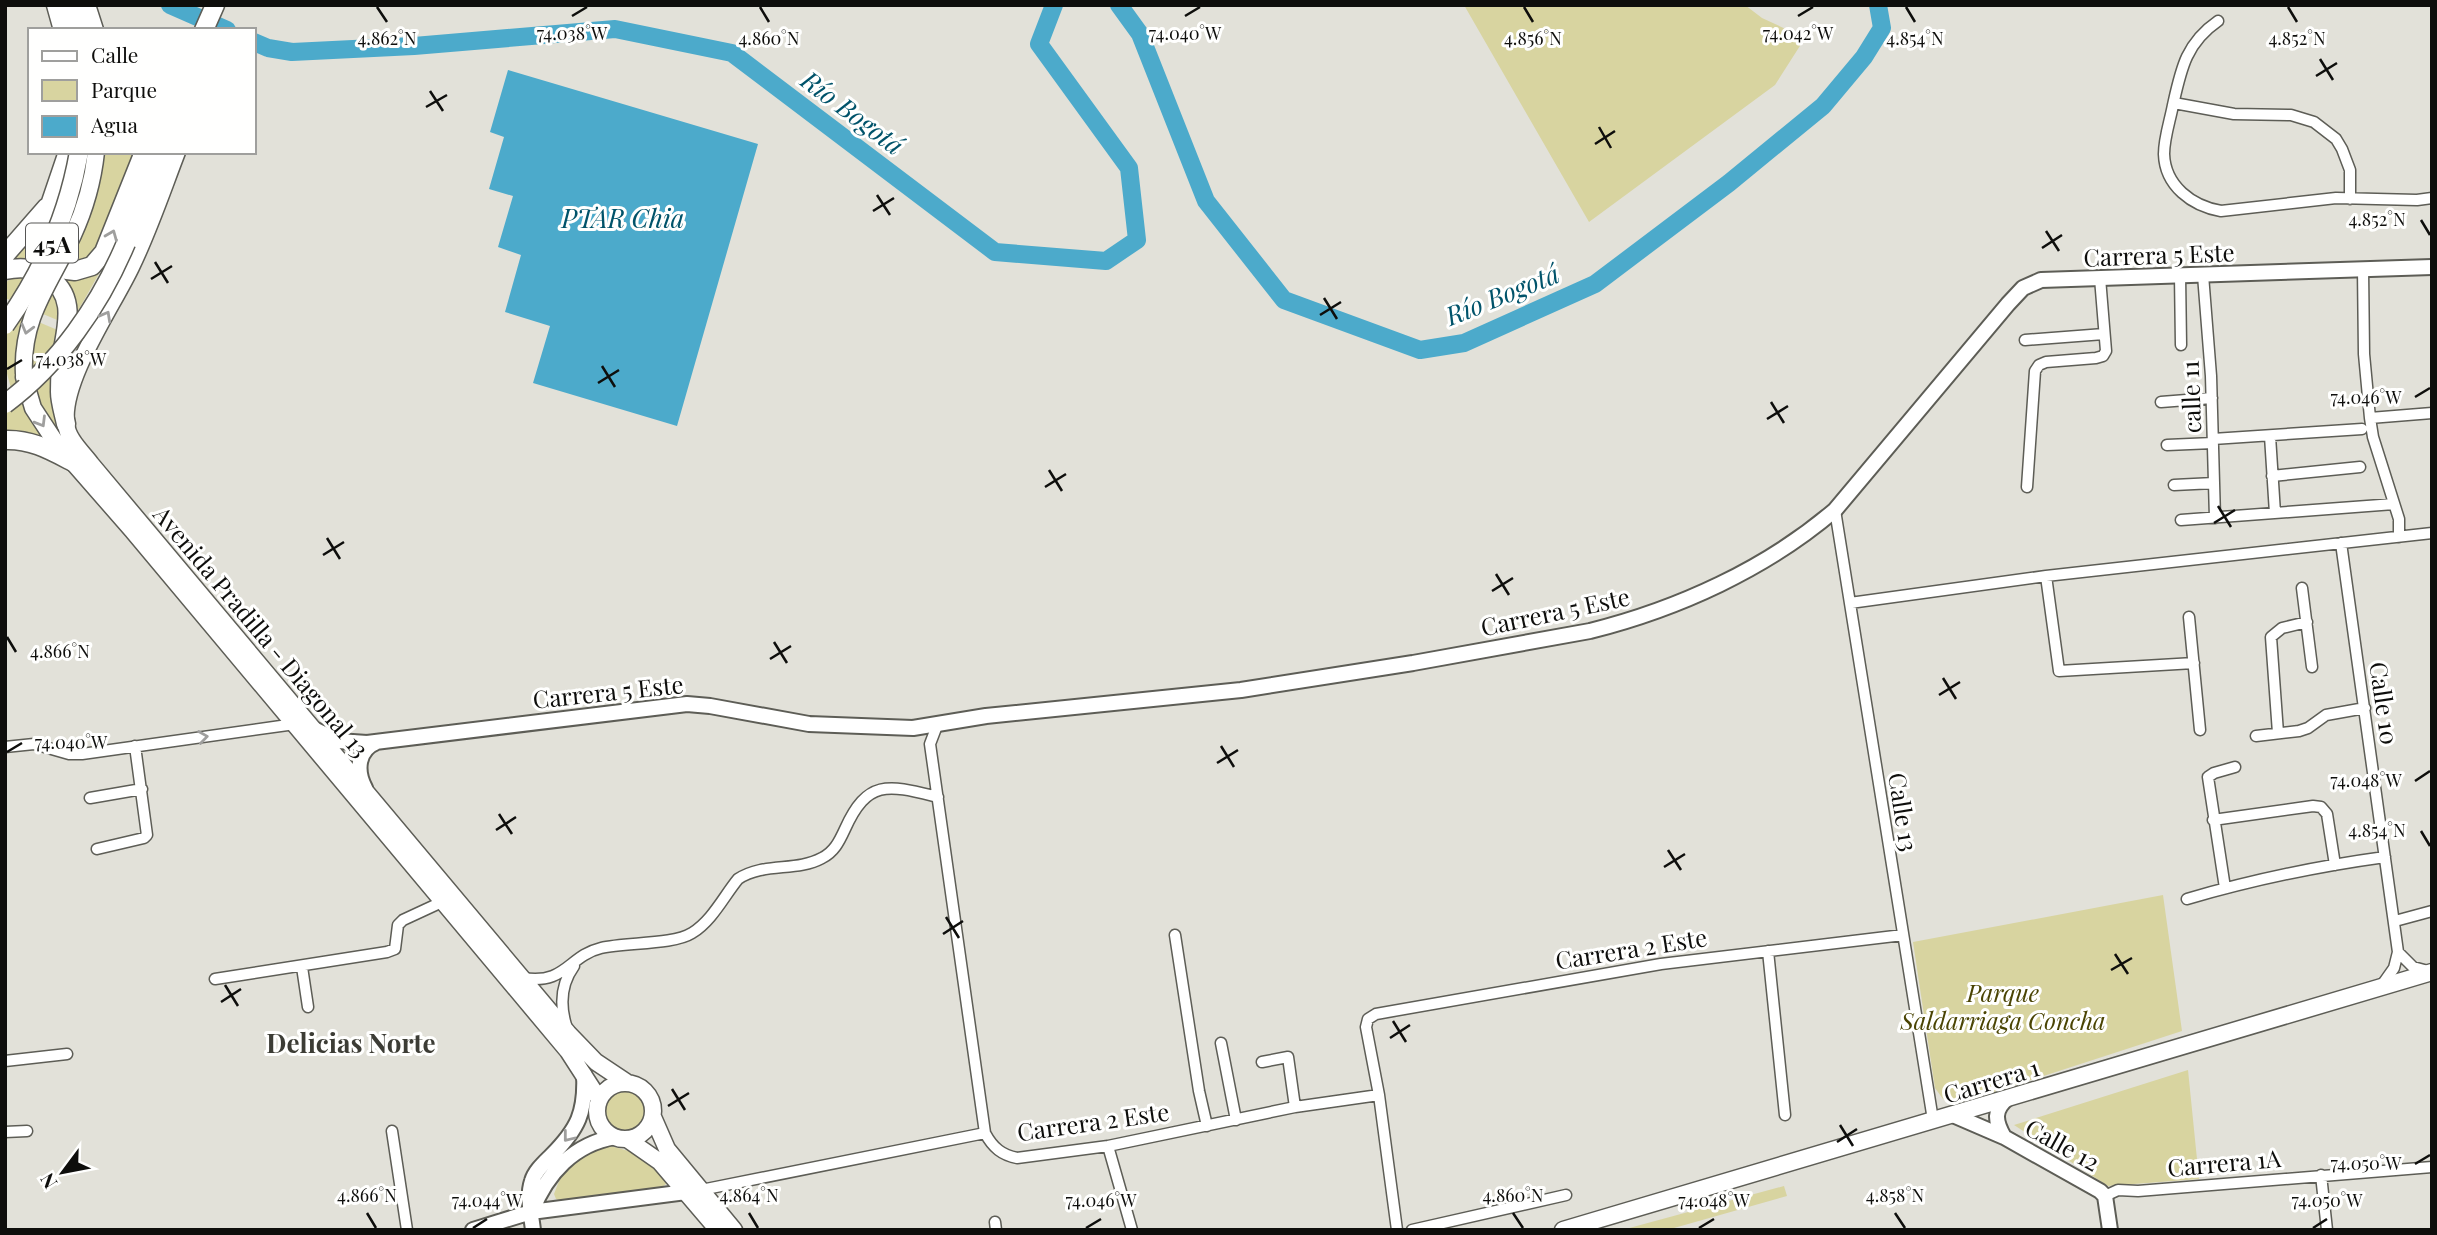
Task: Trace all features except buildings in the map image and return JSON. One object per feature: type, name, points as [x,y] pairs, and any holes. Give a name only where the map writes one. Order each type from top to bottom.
[{"type":"highway","points":[[56,5],[62,28]]},
{"type":"highway","points":[[73,5],[79,28]]},
{"type":"highway","points":[[86,5],[93,28]]},
{"type":"highway","points":[[205,28],[215,5]]},
{"type":"highway","points":[[67,154],[42,239],[49,259],[67,270],[83,270],[98,261],[109,243],[143,154]]},
{"type":"highway","name":"45A","points":[[5,325],[32,284],[56,235],[73,182],[79,154]]},
{"type":"highway","name":"45A","points":[[5,402],[38,375],[83,321],[110,278],[159,154]]},
{"type":"highway","points":[[5,255],[50,205]]},
{"type":"highway","points":[[5,271],[18,268],[41,272],[52,279],[65,296],[69,320],[62,358],[60,394],[65,424]]},
{"type":"highway","points":[[5,391],[5,402]]},
{"type":"highway","points":[[5,440],[27,441],[40,445],[73,462]]},
{"type":"main road","name":"Avenida Pradilla - Diagonal 13","points":[[96,154],[91,183],[75,231],[31,316],[24,340],[23,374],[29,397],[40,421],[568,1051],[599,1099]]},
{"type":"main road","points":[[65,424],[72,386],[91,342],[131,267],[176,154]]},
{"type":"main road","name":"Avenida Pradilla - Diagonal 13","points":[[65,424],[74,443],[91,464],[568,1033],[596,1062],[625,1082]]},
{"type":"main road","name":"Carrera 1","points":[[1564,1230],[2432,972]]},
{"type":"main road","points":[[718,1230],[693,1191],[667,1149],[653,1116],[653,1104],[648,1093],[638,1085],[625,1082],[613,1085],[599,1099],[597,1110],[605,1131],[660,1162],[693,1191],[734,1230]]},
{"type":"main road","points":[[621,1138],[644,1132],[653,1116]]},
{"type":"street","points":[[2218,21],[2204,31],[2190,48],[2174,103],[2164,154],[2174,184],[2195,203],[2221,211],[2294,201],[2432,198]]},
{"type":"street","points":[[2174,103],[2234,114],[2291,115],[2314,122],[2326,130],[2342,149],[2350,170],[2350,199]]},
{"type":"street","name":"Carrera 5 Este","points":[[312,727],[338,741],[352,743],[687,704],[809,724],[913,728],[986,716],[1241,690],[1590,631],[1648,614],[1738,575],[1814,528],[1835,510],[2023,288],[2041,280],[2432,267]]},
{"type":"street","points":[[2363,269],[2364,354],[2370,418],[2373,437],[2399,519],[2399,537]]},
{"type":"street","points":[[2180,275],[2181,345]]},
{"type":"street","name":"calle 11","points":[[2203,275],[2215,517]]},
{"type":"street","points":[[2027,486],[2035,371],[2039,365],[2046,362],[2103,356],[2106,351],[2101,278]]},
{"type":"street","points":[[2025,340],[2104,334]]},
{"type":"street","points":[[2161,402],[2211,398]]},
{"type":"street","points":[[2370,418],[2432,413]]},
{"type":"street","points":[[2168,445],[2362,429]]},
{"type":"street","points":[[2270,436],[2275,513]]},
{"type":"street","points":[[2272,476],[2360,467]]},
{"type":"street","points":[[2174,485],[2214,483]]},
{"type":"street","points":[[2181,520],[2394,504]]},
{"type":"street","name":"Calle 13","points":[[1835,510],[1933,1121]]},
{"type":"street","points":[[1850,603],[2046,576],[2432,533]]},
{"type":"street","name":"Calle 10","points":[[2341,543],[2398,952]]},
{"type":"street","points":[[2046,576],[2059,671],[2194,663]]},
{"type":"street","points":[[2302,588],[2312,667]]},
{"type":"street","points":[[2189,617],[2200,730]]},
{"type":"street","points":[[2278,733],[2271,637],[2282,628],[2306,622]]},
{"type":"street","points":[[2256,736],[2308,728],[2326,715],[2365,708]]},
{"type":"street","points":[[938,723],[930,744],[985,1133]]},
{"type":"street","points":[[5,747],[34,744],[69,754],[82,754],[295,724]]},
{"type":"street","points":[[913,728],[930,744]]},
{"type":"street","points":[[365,788],[359,777],[359,765],[370,745],[381,741]]},
{"type":"street","points":[[97,849],[147,835],[135,746]]},
{"type":"street","points":[[2225,888],[2208,777],[2235,767]]},
{"type":"street","points":[[523,978],[554,977],[600,948],[675,939],[693,933],[745,874],[817,861],[832,851],[838,845],[855,807],[875,791],[896,788],[938,797]]},
{"type":"street","points":[[90,798],[142,789]]},
{"type":"street","points":[[2213,820],[2321,807],[2327,814],[2335,865]]},
{"type":"street","points":[[2187,899],[2225,888],[2385,857]]},
{"type":"street","points":[[215,979],[302,967],[395,949],[398,925],[403,920],[444,901]]},
{"type":"street","points":[[2395,921],[2432,911]]},
{"type":"street","points":[[1175,935],[1199,1091],[1207,1126]]},
{"type":"street","name":"Carrera 2 Este","points":[[473,1230],[531,1212],[693,1191],[985,1133],[996,1149],[1006,1156],[1017,1158],[1108,1146],[1295,1107],[1378,1095],[1366,1027],[1368,1019],[1376,1014],[1647,967],[1903,935]]},
{"type":"street","points":[[1768,951],[1785,1115]]},
{"type":"street","points":[[2379,988],[2390,976],[2398,952],[2413,967],[2432,972]]},
{"type":"street","points":[[568,1033],[562,1000],[564,985],[576,963]]},
{"type":"street","points":[[302,967],[308,1007]]},
{"type":"street","points":[[1221,1043],[1236,1120]]},
{"type":"street","points":[[5,1061],[67,1054]]},
{"type":"street","points":[[1262,1062],[1287,1057],[1295,1107]]},
{"type":"street","points":[[533,1230],[529,1194],[534,1176],[570,1136],[580,1118],[585,1096],[584,1073]]},
{"type":"street","points":[[1378,1095],[1397,1230]]},
{"type":"street","name":"Calle 12","points":[[2004,1137],[1996,1117],[1999,1108],[2008,1098]]},
{"type":"street","name":"Calle 12","points":[[1953,1115],[2115,1189],[2110,1230]]},
{"type":"street","points":[[5,1132],[27,1131]]},
{"type":"street","points":[[392,1132],[407,1230]]},
{"type":"street","points":[[531,1212],[553,1175],[573,1153],[600,1140],[621,1138]]},
{"type":"street","points":[[1108,1146],[1132,1230]]},
{"type":"street","name":"Carrera 1A","points":[[2115,1189],[2138,1191],[2432,1167]]},
{"type":"street","points":[[553,1175],[550,1181],[552,1196],[563,1206],[570,1207]]},
{"type":"street","points":[[2322,1175],[2327,1230]]},
{"type":"street","points":[[1412,1230],[1566,1195]]},
{"type":"green space","points":[[1464,5],[1745,5],[1762,18],[1805,38],[1775,85],[1589,222]]},
{"type":"green space","points":[[102,154],[138,154],[95,256],[69,266],[49,233],[64,187],[91,201]]},
{"type":"green space","points":[[36,229],[49,267],[109,256],[75,316],[73,303],[5,260]]},
{"type":"green space","points":[[17,274],[38,280],[50,288],[57,301],[62,322],[5,298],[5,283]]},
{"type":"green space","points":[[5,308],[60,331],[53,380],[53,406],[58,430],[72,453],[47,440],[5,433],[5,416],[12,392],[5,366]]},
{"type":"green space","name":"Parque Saldarriaga Concha","points":[[2163,895],[2182,1031],[1957,1104],[1943,1099],[1935,1088],[1913,942]]},
{"type":"green space","points":[[2188,1070],[2199,1179],[2108,1186],[2014,1125]]},
{"type":"green space","points":[[625,1091],[639,1097],[645,1111],[639,1125],[625,1131],[611,1125],[605,1111],[611,1097]]},
{"type":"green space","points":[[611,1146],[639,1154],[666,1178],[666,1184],[662,1187],[562,1201],[556,1199],[554,1194],[564,1168],[595,1148]]},
{"type":"green space","points":[[1784,1186],[1787,1196],[1667,1230],[1622,1230]]},
{"type":"water","name":"PTAR Chia","points":[[508,70],[758,144],[677,426],[533,383],[550,326],[505,312],[521,255],[498,247],[513,196],[489,189],[504,137],[490,132]]},
{"type":"waterway","name":"Río Bogotá","points":[[170,5],[222,28]]},
{"type":"waterway","name":"Río Bogotá","points":[[256,43],[292,52],[414,46],[615,29],[732,53],[995,252],[1106,261],[1137,240],[1129,168],[1039,44],[1054,5]]},
{"type":"waterway","name":"Río Bogotá","points":[[1119,5],[1140,34],[1206,201],[1284,300],[1420,350],[1464,343],[1595,284],[1729,183],[1823,106],[1864,57],[1882,28],[1878,5]]},
{"type":"district","name":"Delicias Norte","points":[[351,1042]]}]
